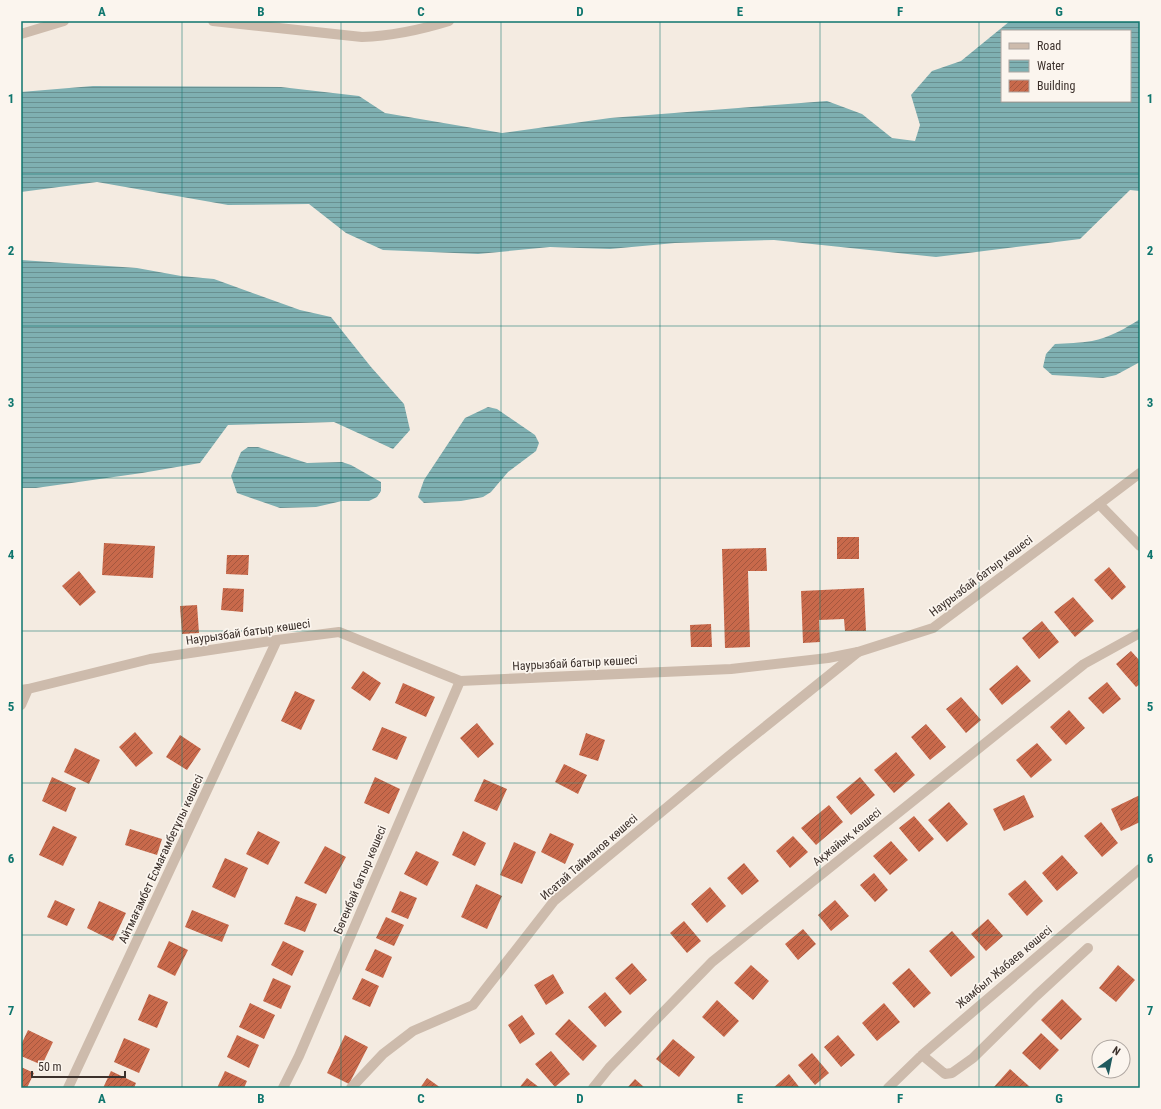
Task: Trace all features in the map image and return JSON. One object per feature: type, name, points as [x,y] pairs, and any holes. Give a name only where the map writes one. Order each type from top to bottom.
[{"type":"street","points":[[21,34],[64,21]]},
{"type":"street","points":[[213,21],[362,37],[386,36],[422,30],[449,21]]},
{"type":"street","points":[[1140,473],[1099,504],[1140,546]]},
{"type":"street","name":"Наурызбай батыр көшесі","points":[[24,689],[150,659],[339,632],[460,681],[731,669],[828,658],[858,652],[933,628],[1099,504]]},
{"type":"street","name":"Ақжайық көшесі","points":[[593,1088],[609,1068],[712,962],[1084,664],[1140,633]]},
{"type":"street","name":"Айтмағамбет Есмағамбетұлы көшесі","points":[[68,1088],[277,640]]},
{"type":"street","name":"Исатай Тайманов көшесі","points":[[351,1088],[383,1054],[413,1031],[473,1005],[554,901],[706,774],[858,652]]},
{"type":"street","name":"Бөгенбай батыр көшесі","points":[[283,1088],[299,1056],[460,681]]},
{"type":"street","points":[[21,706],[24,689]]},
{"type":"street","name":"Жамбыл Жабаев көшесі","points":[[888,1088],[922,1055],[1140,869]]},
{"type":"street","points":[[922,1055],[945,1074],[952,1073],[973,1058],[1036,996],[1088,948]]},
{"type":"water","points":[[1010,21],[1140,21],[1140,191],[1130,190],[1080,239],[936,257],[774,240],[675,243],[610,249],[550,247],[478,254],[383,250],[346,233],[309,204],[228,205],[97,182],[21,192],[21,92],[93,86],[281,87],[359,96],[385,113],[502,133],[610,118],[827,101],[862,114],[892,138],[915,141],[920,125],[911,95],[932,71],[961,61]]},
{"type":"water","points":[[21,260],[137,268],[181,276],[214,279],[300,310],[331,317],[371,367],[404,404],[410,430],[393,449],[334,422],[228,425],[200,463],[36,488],[21,488]]},
{"type":"water","points":[[1140,319],[1140,362],[1116,375],[1103,378],[1052,375],[1043,367],[1046,354],[1055,344],[1092,341],[1105,338]]},
{"type":"water","points":[[488,407],[497,409],[535,435],[539,443],[536,451],[508,472],[491,492],[483,497],[461,501],[424,503],[418,497],[424,480],[465,418]]},
{"type":"water","points":[[248,447],[258,447],[307,463],[342,462],[351,465],[381,482],[381,491],[377,497],[369,501],[342,501],[316,507],[280,508],[237,493],[231,476],[241,452]]},
{"type":"building","points":[[837,537],[859,537],[859,559],[837,559]]},
{"type":"building","points":[[104,543],[155,546],[153,578],[102,575]]},
{"type":"building","points":[[766,548],[767,571],[748,571],[750,647],[725,648],[722,549]]},
{"type":"building","points":[[227,555],[249,555],[248,575],[226,574]]},
{"type":"building","points":[[1109,567],[1126,587],[1112,600],[1094,580]]},
{"type":"building","points":[[79,571],[96,592],[80,606],[62,586]]},
{"type":"building","points":[[223,588],[244,589],[243,612],[221,610]]},
{"type":"building","points":[[864,588],[866,631],[845,631],[844,619],[819,620],[820,642],[803,643],[801,591]]},
{"type":"building","points":[[1073,597],[1094,621],[1075,637],[1054,612]]},
{"type":"building","points":[[197,605],[199,633],[182,634],[180,606]]},
{"type":"building","points":[[1042,621],[1059,642],[1039,659],[1022,638]]},
{"type":"building","points":[[711,624],[712,647],[691,647],[690,625]]},
{"type":"building","points":[[1131,651],[1140,661],[1140,684],[1136,687],[1116,664]]},
{"type":"building","points":[[1017,665],[1031,681],[1002,705],[989,689]]},
{"type":"building","points":[[363,671],[381,683],[370,701],[351,688]]},
{"type":"building","points":[[1107,682],[1121,699],[1103,714],[1088,698]]},
{"type":"building","points":[[403,683],[435,697],[426,717],[395,703]]},
{"type":"building","points":[[295,691],[315,700],[301,730],[281,721]]},
{"type":"building","points":[[961,697],[981,720],[966,733],[946,709]]},
{"type":"building","points":[[1069,710],[1085,728],[1066,745],[1050,727]]},
{"type":"building","points":[[477,723],[494,744],[478,758],[460,738]]},
{"type":"building","points":[[926,724],[946,747],[930,760],[911,737]]},
{"type":"building","points":[[382,727],[407,737],[397,760],[372,750]]},
{"type":"building","points":[[135,732],[153,753],[136,767],[119,747]]},
{"type":"building","points":[[586,733],[605,740],[598,761],[579,755]]},
{"type":"building","points":[[180,735],[201,749],[187,770],[166,757]]},
{"type":"building","points":[[1037,743],[1052,760],[1031,778],[1016,760]]},
{"type":"building","points":[[75,748],[100,760],[89,784],[64,772]]},
{"type":"building","points":[[896,752],[915,775],[894,793],[874,770]]},
{"type":"building","points":[[564,764],[587,775],[578,794],[555,782]]},
{"type":"building","points":[[52,777],[76,788],[66,812],[42,801]]},
{"type":"building","points":[[375,777],[400,789],[389,814],[364,803]]},
{"type":"building","points":[[860,777],[875,795],[851,815],[836,797]]},
{"type":"building","points":[[484,779],[507,789],[497,811],[474,801]]},
{"type":"building","points":[[1024,795],[1034,817],[1004,831],[993,809]]},
{"type":"building","points":[[1140,795],[1140,822],[1121,831],[1111,809]]},
{"type":"building","points":[[949,802],[968,824],[947,842],[928,820]]},
{"type":"building","points":[[829,805],[843,822],[816,845],[801,828]]},
{"type":"building","points":[[914,816],[934,839],[919,852],[899,828]]},
{"type":"building","points":[[1101,822],[1118,843],[1102,857],[1084,836]]},
{"type":"building","points":[[53,826],[77,837],[63,866],[39,855]]},
{"type":"building","points":[[130,829],[162,839],[157,855],[125,845]]},
{"type":"building","points":[[258,831],[280,842],[268,865],[246,854]]},
{"type":"building","points":[[463,831],[486,843],[475,866],[452,855]]},
{"type":"building","points":[[550,833],[574,844],[565,864],[541,852]]},
{"type":"building","points":[[793,836],[808,852],[790,868],[776,851]]},
{"type":"building","points":[[891,841],[908,860],[890,875],[873,856]]},
{"type":"building","points":[[514,842],[536,852],[522,884],[500,875]]},
{"type":"building","points":[[325,846],[346,857],[326,894],[304,883]]},
{"type":"building","points":[[416,851],[439,862],[427,886],[404,874]]},
{"type":"building","points":[[1062,855],[1078,873],[1057,891],[1042,873]]},
{"type":"building","points":[[225,858],[248,868],[235,898],[212,887]]},
{"type":"building","points":[[744,863],[759,881],[742,895],[727,878]]},
{"type":"building","points":[[874,873],[888,890],[875,902],[860,885]]},
{"type":"building","points":[[1025,880],[1043,901],[1027,916],[1008,894]]},
{"type":"building","points":[[476,884],[502,896],[487,929],[461,917]]},
{"type":"building","points":[[710,887],[726,906],[707,923],[691,904]]},
{"type":"building","points":[[400,891],[417,898],[408,919],[391,912]]},
{"type":"building","points":[[296,896],[317,904],[305,932],[284,924]]},
{"type":"building","points":[[55,900],[75,909],[67,926],[47,917]]},
{"type":"building","points":[[835,900],[849,916],[831,931],[818,915]]},
{"type":"building","points":[[99,901],[126,913],[113,941],[87,928]]},
{"type":"building","points":[[192,910],[229,925],[222,942],[185,927]]},
{"type":"building","points":[[386,917],[404,925],[394,946],[376,938]]},
{"type":"building","points":[[988,919],[1003,936],[986,951],[971,934]]},
{"type":"building","points":[[684,921],[701,941],[687,953],[670,933]]},
{"type":"building","points":[[803,929],[816,944],[798,960],[785,944]]},
{"type":"building","points":[[952,931],[975,957],[951,977],[929,951]]},
{"type":"building","points":[[169,941],[188,950],[175,976],[157,967]]},
{"type":"building","points":[[283,941],[304,951],[292,976],[271,965]]},
{"type":"building","points":[[375,949],[392,957],[383,978],[365,970]]},
{"type":"building","points":[[632,963],[647,980],[630,995],[615,978]]},
{"type":"building","points":[[751,965],[769,981],[753,1000],[734,983]]},
{"type":"building","points":[[1118,965],[1135,980],[1116,1002],[1099,988]]},
{"type":"building","points":[[909,968],[931,993],[914,1008],[892,983]]},
{"type":"building","points":[[553,974],[564,993],[546,1005],[534,985]]},
{"type":"building","points":[[273,978],[291,986],[281,1009],[263,1001]]},
{"type":"building","points":[[362,978],[379,986],[370,1007],[352,999]]},
{"type":"building","points":[[605,992],[622,1012],[605,1027],[588,1007]]},
{"type":"building","points":[[149,994],[168,1002],[157,1028],[138,1020]]},
{"type":"building","points":[[1062,999],[1082,1019],[1061,1040],[1041,1020]]},
{"type":"building","points":[[717,1000],[739,1021],[724,1037],[702,1017]]},
{"type":"building","points":[[250,1003],[275,1015],[264,1039],[239,1027]]},
{"type":"building","points":[[884,1003],[900,1022],[877,1041],[862,1023]]},
{"type":"building","points":[[522,1015],[535,1034],[520,1044],[508,1025]]},
{"type":"building","points":[[569,1019],[597,1046],[583,1061],[555,1034]]},
{"type":"building","points":[[28,1030],[53,1042],[42,1065],[21,1056],[21,1045]]},
{"type":"building","points":[[1041,1033],[1059,1050],[1040,1070],[1022,1053]]},
{"type":"building","points":[[237,1035],[259,1045],[249,1068],[227,1057]]},
{"type":"building","points":[[345,1035],[368,1047],[349,1084],[327,1073]]},
{"type":"building","points":[[838,1035],[855,1055],[841,1067],[824,1047]]},
{"type":"building","points":[[124,1038],[150,1049],[139,1073],[114,1062]]},
{"type":"building","points":[[673,1039],[695,1057],[679,1077],[656,1059]]},
{"type":"building","points":[[551,1051],[570,1074],[555,1087],[535,1064]]},
{"type":"building","points":[[812,1053],[829,1073],[815,1085],[798,1065]]},
{"type":"building","points":[[21,1067],[34,1073],[27,1088],[21,1088]]},
{"type":"building","points":[[1010,1069],[1030,1087],[993,1088]]},
{"type":"building","points":[[111,1071],[136,1083],[134,1088],[103,1088]]},
{"type":"building","points":[[225,1071],[247,1081],[244,1088],[217,1088]]},
{"type":"building","points":[[789,1074],[800,1088],[773,1088]]},
{"type":"building","points":[[427,1078],[441,1088],[420,1088]]},
{"type":"building","points":[[527,1078],[540,1088],[519,1088]]},
{"type":"building","points":[[635,1079],[645,1088],[627,1088]]}]
